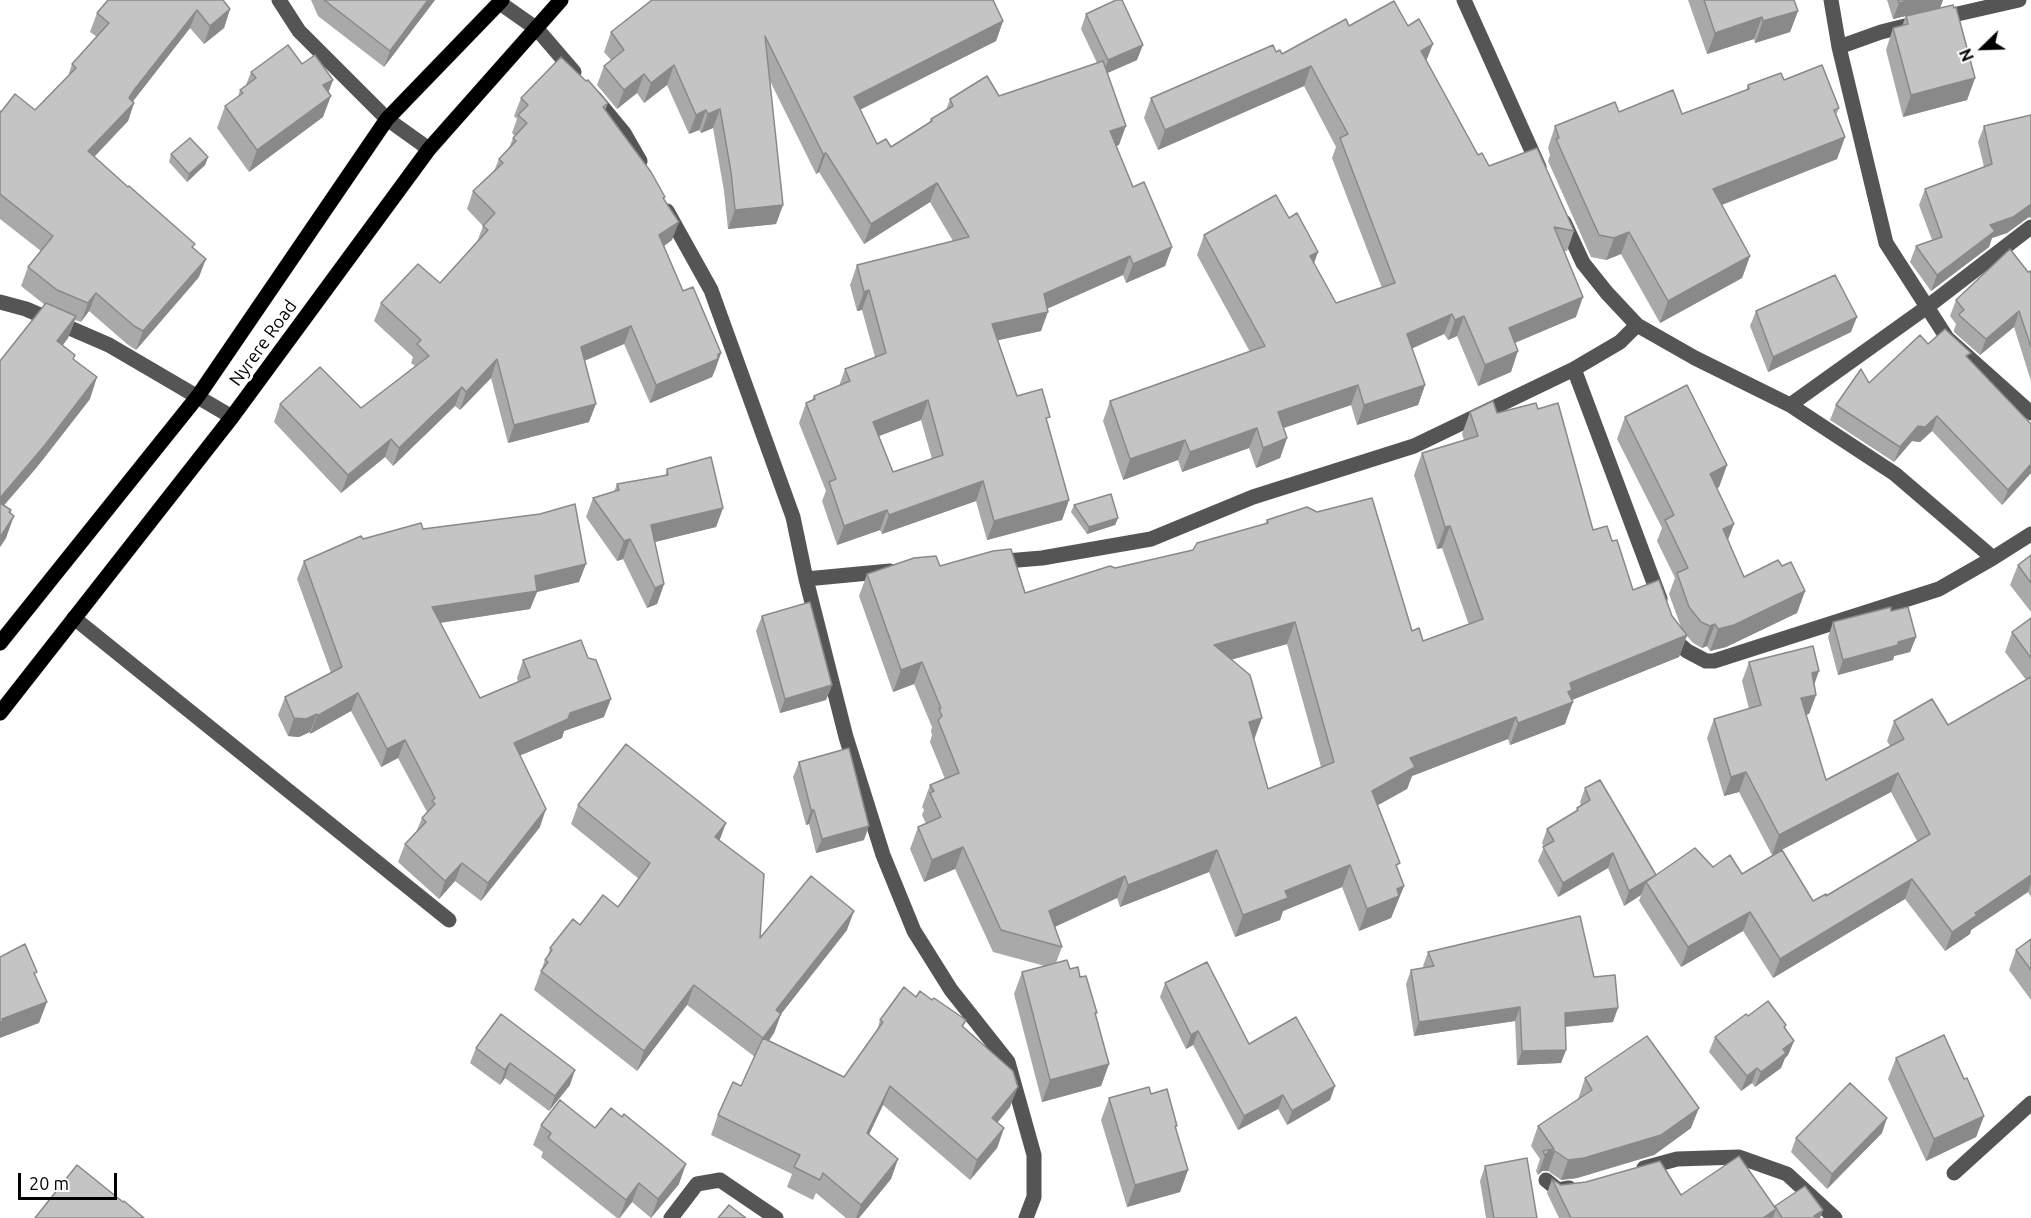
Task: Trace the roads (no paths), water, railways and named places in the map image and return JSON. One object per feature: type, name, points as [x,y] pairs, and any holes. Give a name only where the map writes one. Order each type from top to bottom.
[{"type":"main road","name":"Nyrere Road","points":[[2,706],[232,417],[429,149],[561,0]]},
{"type":"main road","name":"Nyrere Road","points":[[0,643],[198,396],[387,119],[501,1]]},
{"type":"street","points":[[279,0],[299,31],[387,119],[429,149]]},
{"type":"street","points":[[1464,0],[1546,182]]},
{"type":"street","points":[[1831,0],[1839,47],[1886,243],[1947,338],[2031,413]]},
{"type":"street","points":[[1839,47],[1881,32],[2019,0]]},
{"type":"street","points":[[501,1],[537,29],[584,85],[624,133],[647,175]]},
{"type":"street","points":[[659,196],[711,290],[793,517],[806,579],[849,748],[883,855],[914,931],[951,990],[1008,1062],[1034,1155],[1034,1197],[1026,1218]]},
{"type":"street","points":[[1560,213],[1583,264],[1606,293],[1637,325],[1695,358],[1790,405],[1895,474],[1993,558]]},
{"type":"street","points":[[1790,405],[1927,307],[2031,227]]},
{"type":"street","points":[[0,302],[26,309],[109,345],[232,417]]},
{"type":"street","points":[[983,563],[1042,558],[1150,539],[1253,497],[1414,446],[1574,369],[1620,342],[1637,325]]},
{"type":"street","points":[[1574,369],[1673,634],[1687,651],[1706,661],[1714,661],[1939,588],[2031,534]]},
{"type":"street","points":[[806,579],[900,570]]},
{"type":"street","points":[[74,618],[449,920]]},
{"type":"street","points":[[1954,1173],[2031,1103]]},
{"type":"street","points":[[1632,1171],[1677,1159],[1739,1157],[1786,1174],[1835,1218]]},
{"type":"street","points":[[671,1218],[698,1184],[720,1180],[776,1218]]},
{"type":"street","points":[[1546,1180],[1558,1190],[1579,1187]]}]
